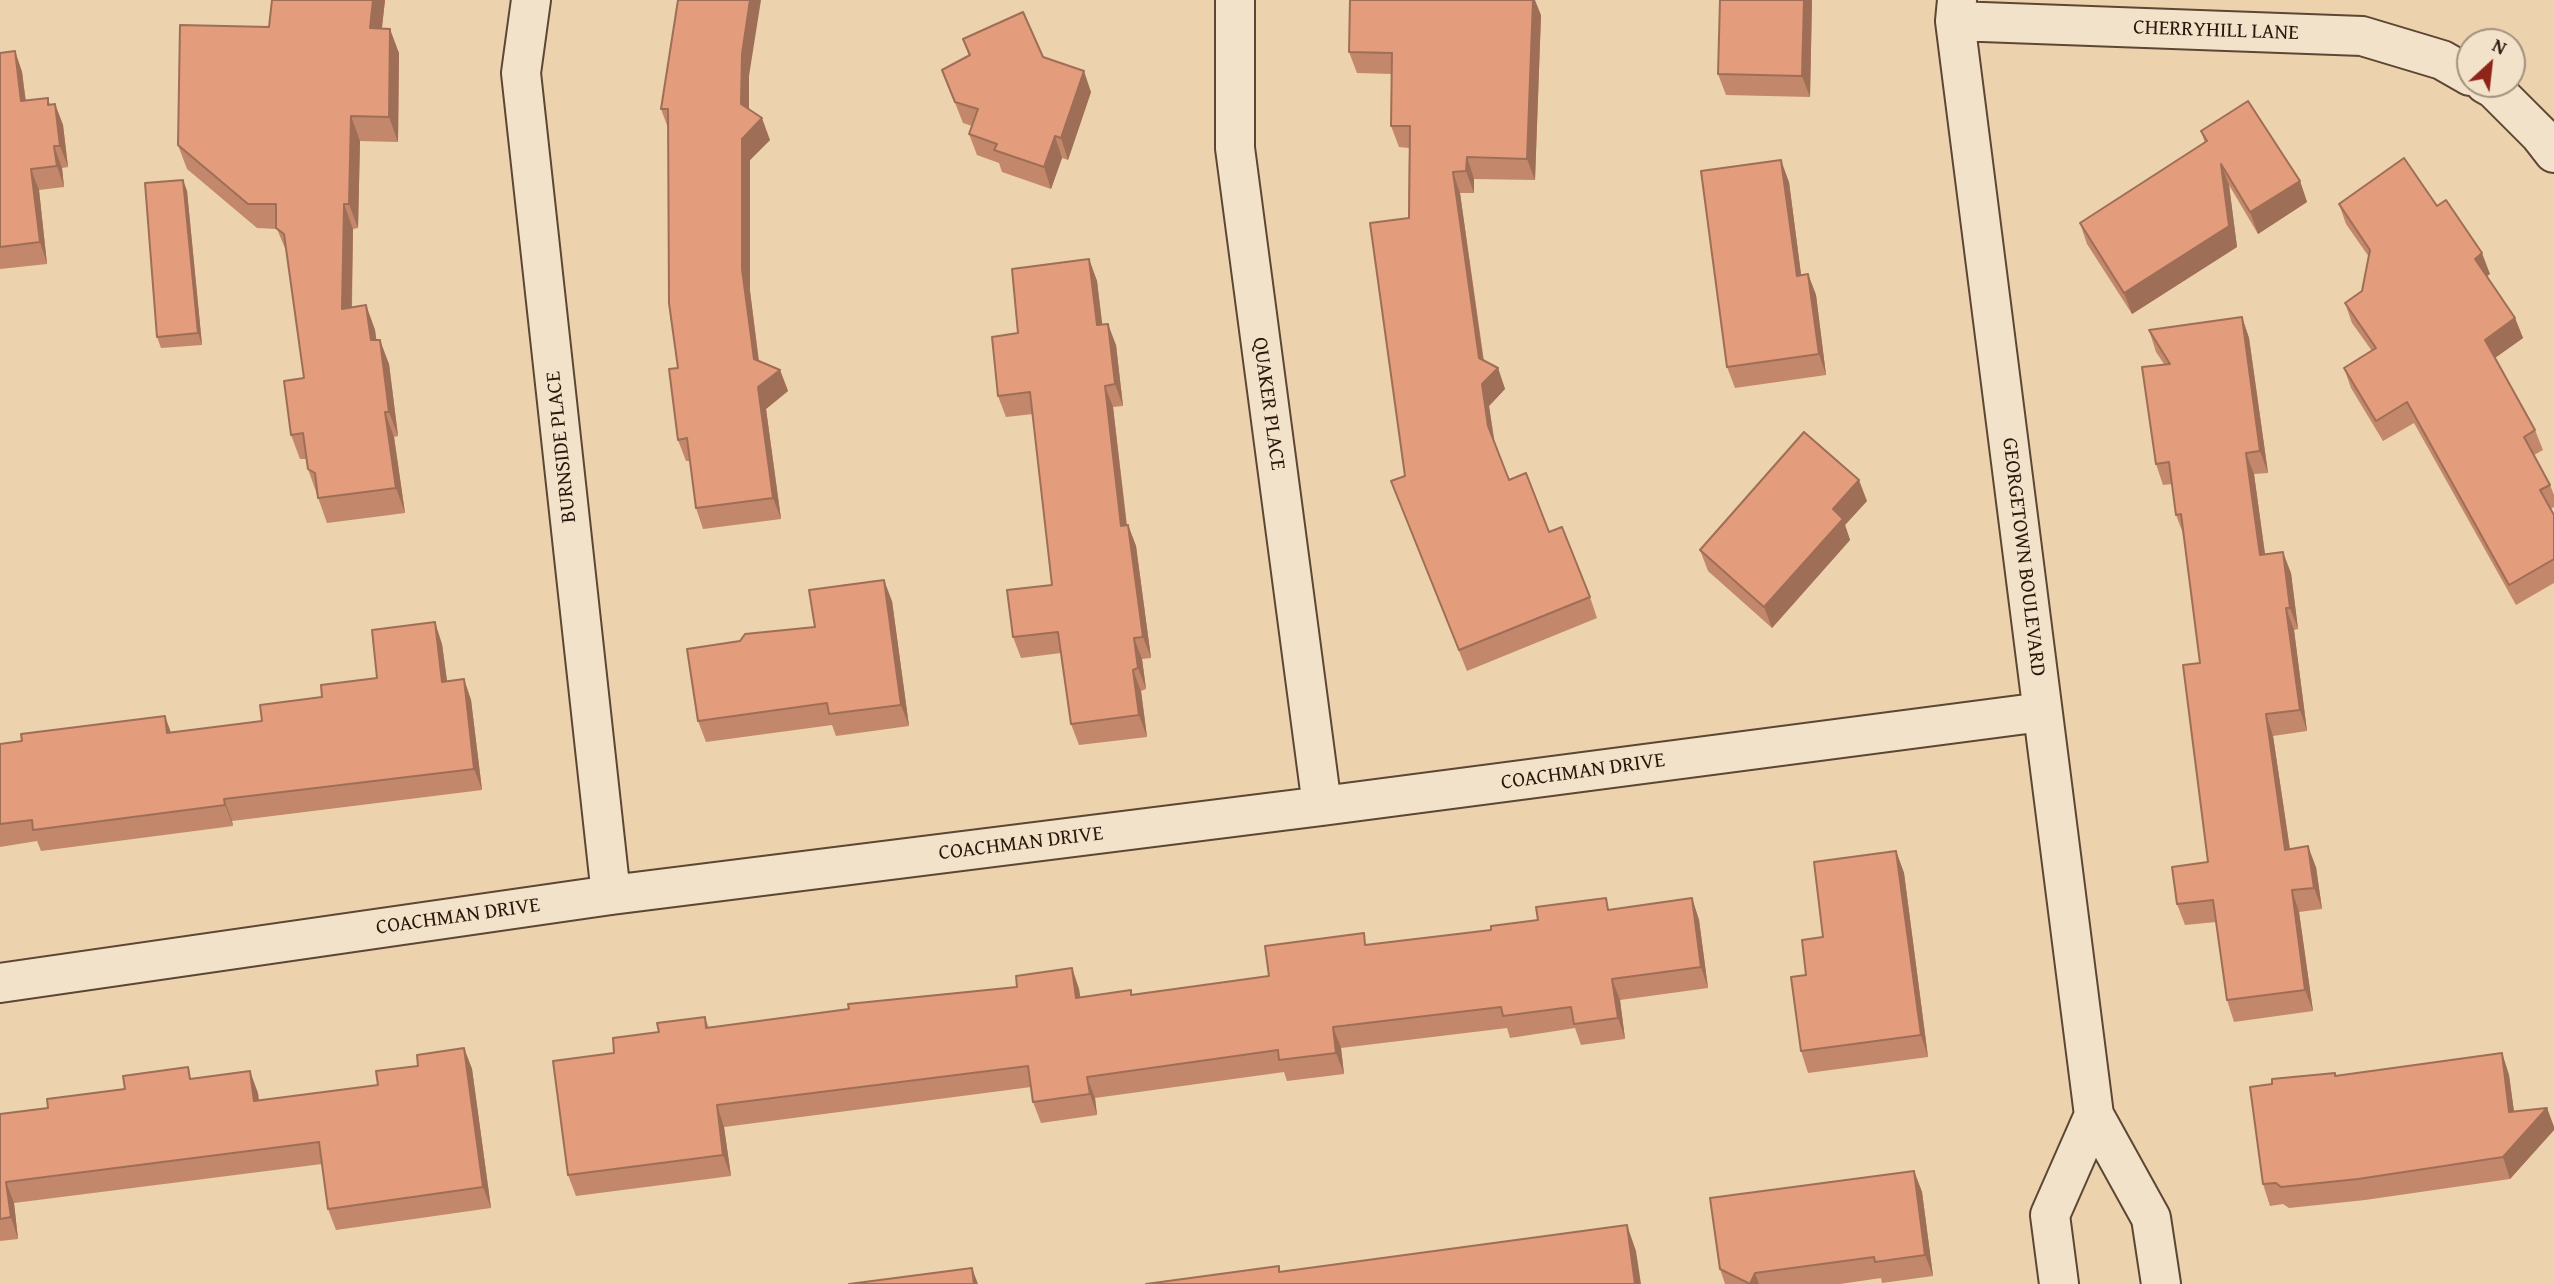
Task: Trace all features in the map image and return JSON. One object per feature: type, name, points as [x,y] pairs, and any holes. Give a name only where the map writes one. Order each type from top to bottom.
[{"type":"street","name":"BURNSIDE PLACE","points":[[531,0],[521,73],[611,895]]},
{"type":"street","name":"QUAKER PLACE","points":[[1235,0],[1234,148],[1322,806]]},
{"type":"street","name":"CHERRYHILL LANE","points":[[1956,11],[2362,36],[2442,60],[2456,68]]},
{"type":"street","name":"GEORGETOWN BOULEVARD","points":[[1956,11],[2094,1115],[2151,1218],[2161,1284]]},
{"type":"street","points":[[2503,98],[2554,153]]},
{"type":"street","name":"COACHMAN DRIVE","points":[[0,984],[611,895],[2042,712]]},
{"type":"street","points":[[2059,1284],[2050,1215],[2094,1115]]},
{"type":"building","points":[[272,0],[373,0],[370,28],[390,29],[389,117],[351,116],[349,204],[344,204],[342,309],[366,305],[371,340],[380,340],[389,412],[385,412],[396,488],[318,498],[315,473],[308,469],[303,433],[291,435],[284,381],[304,378],[284,234],[276,228],[276,204],[248,204],[178,145],[180,25],[269,27]]},
{"type":"building","points":[[678,0],[750,0],[742,54],[741,104],[762,118],[742,139],[742,269],[754,359],[780,370],[758,387],[773,498],[696,508],[687,438],[678,440],[669,369],[678,368],[669,303],[668,109],[661,109]]},
{"type":"building","points":[[1350,0],[1533,0],[1527,159],[1467,157],[1466,171],[1453,172],[1479,358],[1498,368],[1482,384],[1488,426],[1509,480],[1526,473],[1549,532],[1562,527],[1590,597],[1459,650],[1391,481],[1405,476],[1370,223],[1409,218],[1410,126],[1391,126],[1392,53],[1349,52]]},
{"type":"building","points":[[1720,0],[1804,0],[1802,76],[1718,74]]},
{"type":"building","points":[[1023,12],[1043,57],[1084,71],[1061,138],[1055,136],[1044,167],[994,150],[997,144],[969,134],[978,109],[955,102],[942,70],[970,55],[963,39]]},
{"type":"building","points":[[15,51],[21,101],[48,98],[48,105],[55,104],[60,146],[54,146],[57,166],[31,169],[40,242],[0,247],[0,53]]},
{"type":"building","points":[[2248,101],[2300,181],[2250,212],[2221,164],[2229,226],[2124,293],[2080,223],[2207,141],[2201,131]]},
{"type":"building","points":[[2404,158],[2437,206],[2446,200],[2482,253],[2475,259],[2515,318],[2485,340],[2535,430],[2524,437],[2550,485],[2540,490],[2554,515],[2554,559],[2509,585],[2407,402],[2376,421],[2344,368],[2376,348],[2345,303],[2362,291],[2370,250],[2339,204]]},
{"type":"building","points":[[1781,160],[1797,276],[1808,274],[1819,354],[1727,367],[1701,171]]},
{"type":"building","points":[[183,180],[198,333],[157,337],[145,183]]},
{"type":"building","points":[[1089,259],[1097,325],[1108,324],[1115,384],[1105,386],[1121,526],[1128,525],[1143,637],[1134,638],[1138,668],[1133,670],[1139,715],[1071,724],[1058,632],[1013,637],[1007,590],[1052,585],[1030,392],[998,396],[992,337],[1018,333],[1012,269]]},
{"type":"building","points":[[2242,317],[2260,451],[2246,453],[2260,555],[2283,552],[2290,608],[2286,608],[2300,710],[2266,714],[2285,850],[2308,846],[2314,888],[2292,890],[2305,990],[2227,1000],[2213,900],[2177,904],[2172,867],[2208,862],[2183,665],[2200,663],[2181,514],[2176,515],[2169,462],[2156,464],[2142,367],[2170,364],[2149,330]]},
{"type":"building","points":[[1804,432],[1859,480],[1833,509],[1843,519],[1764,607],[1700,550]]},
{"type":"building","points":[[884,580],[901,705],[829,714],[827,703],[698,721],[687,649],[740,641],[745,634],[815,627],[809,590]]},
{"type":"building","points":[[435,622],[442,682],[464,679],[474,769],[224,799],[225,805],[33,830],[32,820],[0,824],[0,744],[22,741],[21,734],[165,716],[167,733],[262,721],[260,705],[322,697],[321,685],[377,678],[372,630]]},
{"type":"building","points":[[1896,851],[1921,1035],[1801,1051],[1791,977],[1806,975],[1802,940],[1823,937],[1814,862]]},
{"type":"building","points":[[1606,898],[1608,910],[1692,898],[1701,967],[1612,979],[1618,1018],[1574,1024],[1571,1007],[1503,1016],[1501,1007],[1333,1027],[1336,1053],[1279,1060],[1278,1050],[1087,1077],[1090,1094],[1033,1102],[1028,1066],[717,1105],[723,1155],[568,1175],[553,1061],[614,1053],[613,1038],[659,1032],[657,1023],[705,1017],[706,1028],[849,1009],[848,1004],[1017,987],[1016,976],[1072,968],[1076,998],[1131,990],[1131,995],[1269,976],[1265,946],[1364,933],[1365,945],[1491,930],[1491,926],[1538,920],[1536,907]]},
{"type":"building","points":[[464,1048],[483,1187],[328,1209],[319,1142],[6,1182],[11,1217],[0,1219],[0,1114],[48,1108],[47,1099],[125,1089],[123,1076],[188,1067],[190,1079],[250,1071],[254,1101],[378,1085],[376,1071],[418,1066],[417,1055]]},
{"type":"building","points":[[2502,1053],[2509,1112],[2547,1108],[2503,1157],[2358,1179],[2281,1187],[2276,1183],[2263,1184],[2250,1087],[2272,1084],[2272,1079],[2335,1073],[2335,1076]]},
{"type":"building","points":[[1914,1171],[1925,1255],[1875,1262],[1874,1257],[1755,1273],[1750,1284],[1720,1269],[1710,1198]]},
{"type":"building","points":[[1627,1225],[1635,1284],[1146,1284],[1279,1266],[1279,1272]]},
{"type":"building","points":[[972,1268],[974,1284],[849,1284]]}]
